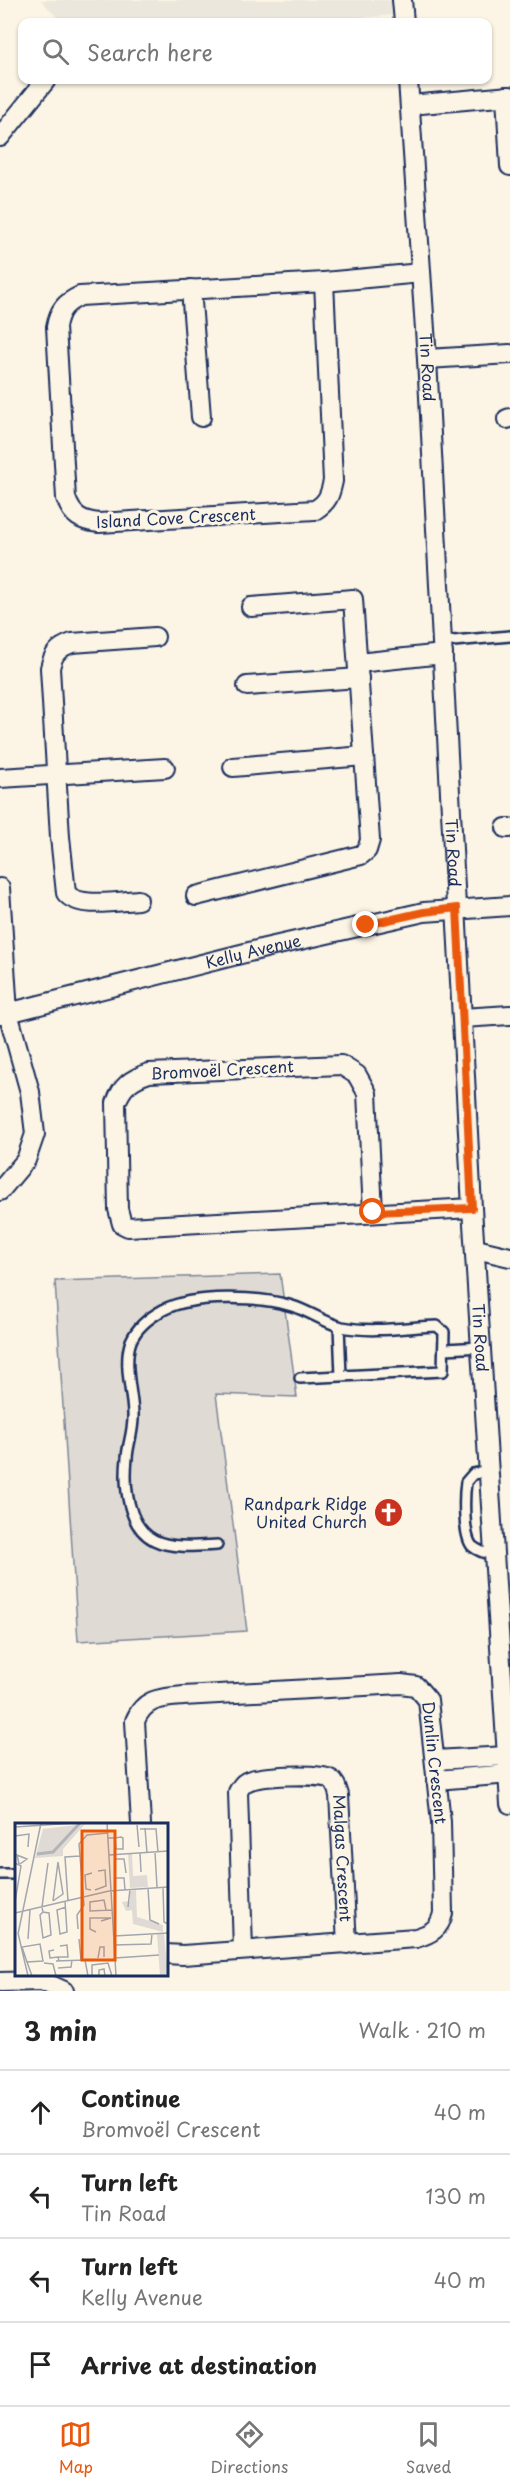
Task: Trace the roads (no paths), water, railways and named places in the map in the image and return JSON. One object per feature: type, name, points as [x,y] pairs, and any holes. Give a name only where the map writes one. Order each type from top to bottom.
[{"type":"street","points":[[402,0],[404,18]]},
{"type":"street","points":[[0,137],[43,84]]},
{"type":"street","name":"Tin Road","points":[[408,84],[427,359],[472,1208],[495,1555],[504,1618],[510,1804]]},
{"type":"street","points":[[410,105],[508,96],[510,166]]},
{"type":"street","name":"Island Cove Crescent","points":[[324,282],[333,481],[330,496],[324,504],[315,510],[295,512],[99,523],[86,521],[70,511],[66,498],[56,327],[58,314],[63,307],[80,296],[324,282],[421,273]]},
{"type":"street","points":[[191,289],[201,417]]},
{"type":"street","points":[[427,359],[510,354]]},
{"type":"street","points":[[196,896],[361,855],[367,850],[370,840],[353,599],[251,607]]},
{"type":"street","points":[[138,900],[82,903],[69,897],[65,888],[50,668],[52,656],[63,646],[72,643],[155,637]]},
{"type":"street","points":[[247,686],[358,671],[442,648]]},
{"type":"street","points":[[232,767],[364,756]]},
{"type":"street","points":[[0,778],[165,768]]},
{"type":"street","points":[[0,888],[4,1014],[30,1092],[35,1134],[26,1160],[0,1191]]},
{"type":"street","name":"Kelly Avenue","points":[[4,1014],[265,948],[424,912],[510,906]]},
{"type":"street","points":[[462,1018],[510,1015]]},
{"type":"street","name":"Bromvoël Crescent","points":[[373,1212],[367,1093],[357,1075],[342,1065],[149,1073],[135,1077],[122,1089],[116,1103],[117,1197],[119,1218],[122,1224],[128,1227],[472,1208]]},
{"type":"street","points":[[476,1249],[510,1257]]},
{"type":"street","name":"Dunlin Crescent","points":[[141,1823],[135,1721],[139,1711],[152,1700],[183,1696],[410,1684],[416,1686],[428,1700],[441,1822],[443,1913],[440,1925],[426,1936],[416,1938],[183,1955],[168,1954]]},
{"type":"street","points":[[435,1760],[509,1766]]},
{"type":"street","points":[[436,1780],[509,1766]]},
{"type":"street","name":"Malgas Crescent","points":[[243,1950],[237,1792],[249,1780],[274,1777],[319,1776],[328,1778],[336,1784],[339,1795],[347,1944]]},
{"type":"street","points":[[0,1982],[42,1981],[64,1991]]},
{"type":"lane","points":[[442,648],[510,636]]},
{"type":"lane","points":[[217,1545],[178,1546],[154,1540],[140,1527],[130,1510],[127,1456],[132,1436],[128,1365],[131,1342],[144,1322],[164,1309],[220,1299],[266,1299],[294,1306],[339,1326],[360,1329],[437,1326],[444,1332],[445,1367],[443,1371],[300,1378]]},
{"type":"lane","points":[[339,1326],[341,1376]]},
{"type":"lane","points":[[445,1349],[482,1347]]},
{"type":"lane","points":[[490,1471],[473,1474],[466,1482],[466,1529],[473,1546],[480,1552],[495,1555]]},
{"type":"place","name":"Randpark Ridge United Church","points":[[388,1513]]}]
